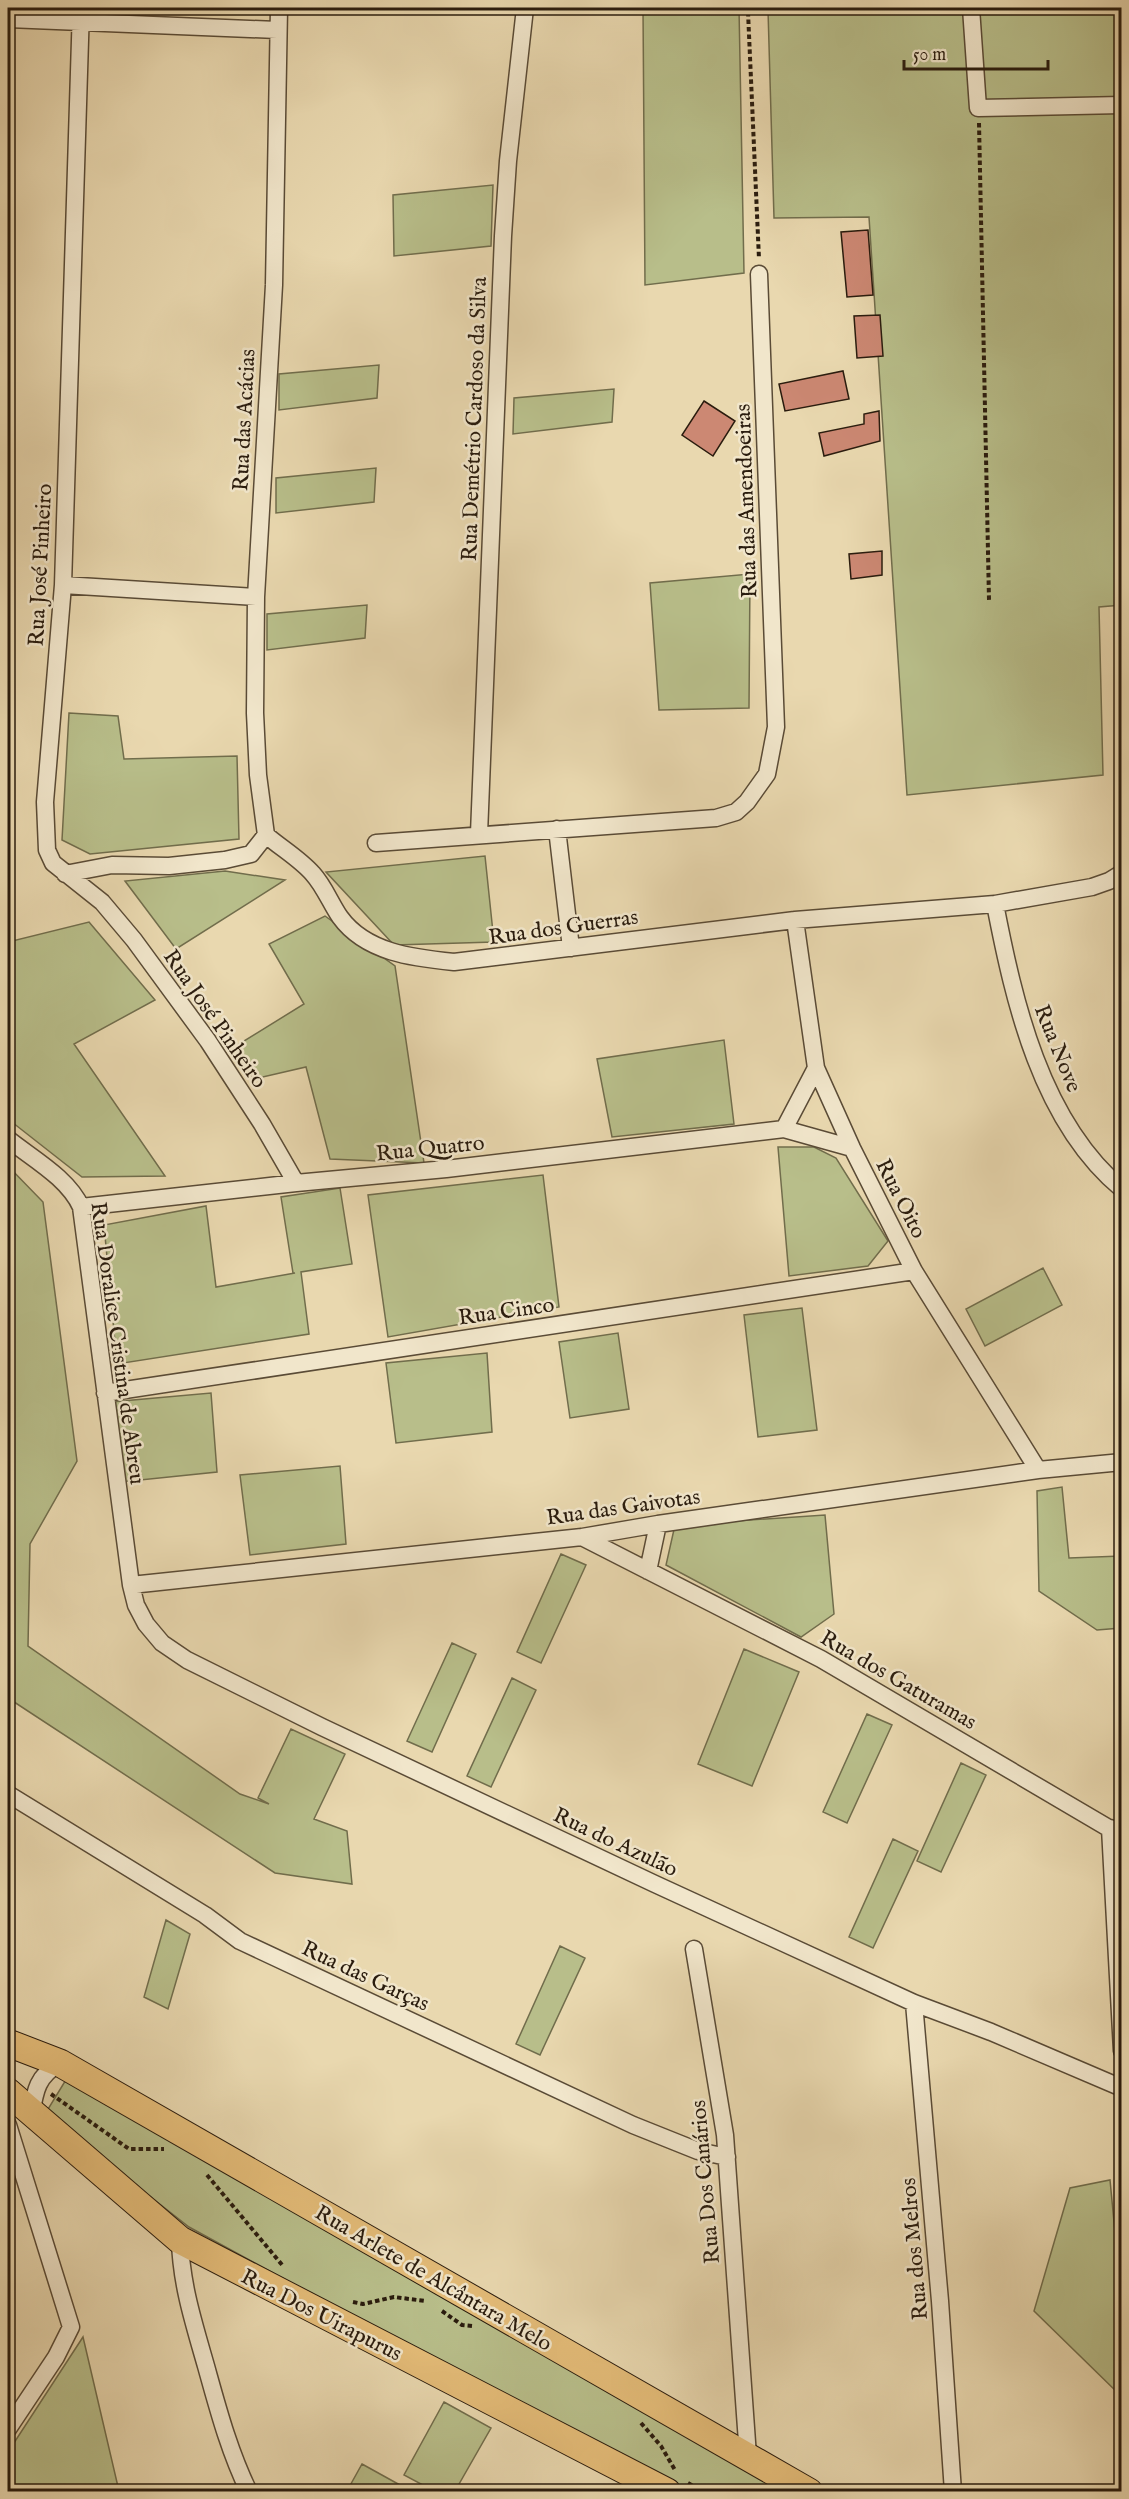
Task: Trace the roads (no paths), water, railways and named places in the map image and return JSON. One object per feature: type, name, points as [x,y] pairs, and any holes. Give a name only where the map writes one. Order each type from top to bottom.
[{"type":"main road","name":"Rua Arlete de Alcântara Melo","points":[[8,2043],[60,2063],[808,2492]]},
{"type":"main road","name":"Rua Dos Uirapurus","points":[[8,2092],[19,2120],[180,2240],[667,2492]]},
{"type":"street","name":"Rua das Acácias","points":[[266,835],[258,775],[255,714],[256,597],[274,285],[279,8]]},
{"type":"street","name":"Rua Demétrio Cardoso da Silva","points":[[479,834],[502,236],[525,8]]},
{"type":"street","points":[[971,8],[978,108],[1122,105]]},
{"type":"street","points":[[8,18],[81,15],[277,30]]},
{"type":"street","name":"Rua José Pinheiro","points":[[81,15],[63,585],[45,824],[47,850],[53,863],[102,902],[134,940],[208,1041],[262,1124],[296,1183]]},
{"type":"street","name":"Rua das Amendoeiras","points":[[376,843],[716,818],[736,812],[747,802],[767,774],[776,727],[759,274]]},
{"type":"street","points":[[63,585],[256,597]]},
{"type":"street","points":[[557,829],[570,948]]},
{"type":"street","points":[[65,874],[112,865],[170,866],[225,860],[251,854],[266,835]]},
{"type":"street","name":"Rua dos Guerras","points":[[266,835],[314,874],[342,920],[369,942],[417,959],[454,962],[696,930],[995,904],[1092,887],[1122,873]]},
{"type":"street","name":"Rua Nove","points":[[995,904],[1013,992],[1023,1026],[1053,1098],[1091,1157],[1109,1179],[1122,1189]]},
{"type":"street","name":"Rua Oito","points":[[795,920],[816,1068],[852,1148],[914,1271],[1038,1470]]},
{"type":"street","points":[[784,1129],[816,1068]]},
{"type":"street","name":"Rua Quatro","points":[[81,1208],[296,1183],[446,1169],[784,1129],[852,1148]]},
{"type":"street","name":"Rua Doralice Cristina de Abreu","points":[[8,1139],[75,1193],[81,1208],[131,1585]]},
{"type":"street","name":"Rua Cinco","points":[[105,1393],[914,1271]]},
{"type":"street","name":"Rua das Gaivotas","points":[[131,1585],[582,1537],[658,1524],[1038,1470],[1122,1462]]},
{"type":"street","points":[[648,1571],[658,1524]]},
{"type":"street","name":"Rua dos Gaturamas","points":[[582,1537],[821,1659],[1116,1832]]},
{"type":"street","name":"Rua do Azulão","points":[[131,1585],[136,1605],[147,1624],[162,1642],[187,1660],[321,1727],[914,2003],[991,2032],[1122,2088]]},
{"type":"street","name":"Rua das Garças","points":[[8,1794],[205,1915],[240,1941],[633,2125],[698,2151],[727,2157]]},
{"type":"street","points":[[1116,1832],[1122,2051]]},
{"type":"street","name":"Rua Dos Canários","points":[[694,1949],[725,2135],[748,2456]]},
{"type":"street","name":"Rua dos Melros","points":[[914,2003],[940,2301],[953,2492]]},
{"type":"street","points":[[8,2429],[57,2356],[71,2327],[19,2120],[44,2074],[60,2063]]},
{"type":"street","points":[[180,2240],[185,2292],[192,2320],[222,2425],[236,2465],[249,2492]]}]
